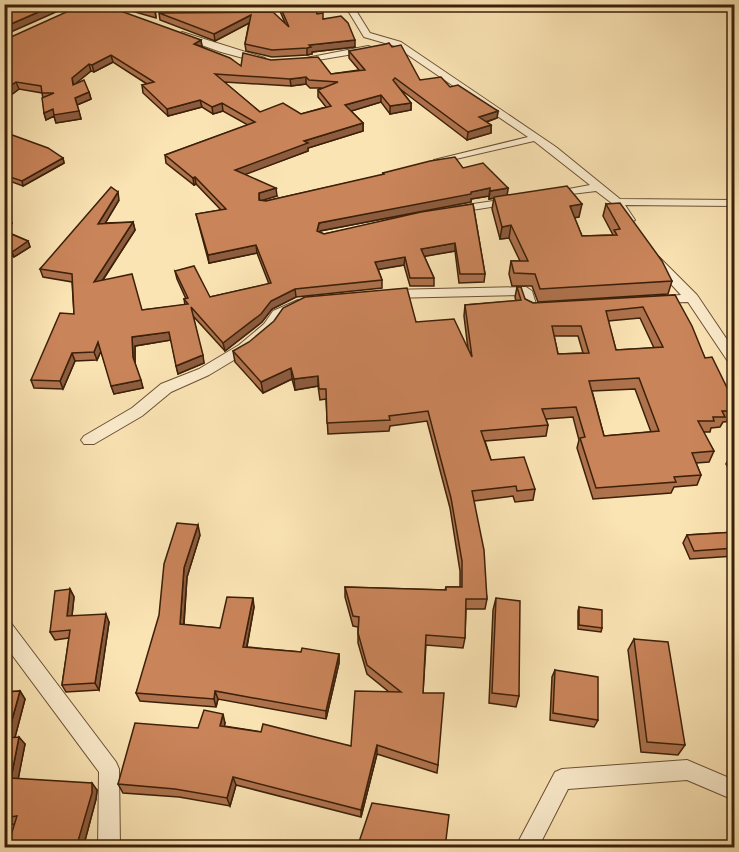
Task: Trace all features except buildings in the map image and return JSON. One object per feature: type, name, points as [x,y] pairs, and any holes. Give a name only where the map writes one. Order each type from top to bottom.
[{"type":"street","points":[[348,4],[367,35],[398,44],[552,149],[617,202],[637,232]]},
{"type":"street","points":[[171,31],[224,50],[271,62]]},
{"type":"street","points":[[293,60],[326,58],[398,44]]},
{"type":"street","points":[[421,166],[536,138]]},
{"type":"street","points":[[542,196],[598,188]]},
{"type":"street","points":[[442,212],[520,200]]},
{"type":"street","points":[[617,202],[735,203]]},
{"type":"street","points":[[650,252],[656,262],[692,298],[735,360]]},
{"type":"street","points":[[376,295],[410,292],[526,291],[531,308],[554,307]]},
{"type":"street","points":[[646,301],[692,298]]},
{"type":"street","points":[[89,440],[137,412],[166,388],[204,372],[244,348],[268,327],[278,314],[303,302],[313,301]]},
{"type":"street","points":[[4,628],[109,769],[109,848]]},
{"type":"street","points":[[526,848],[562,779],[687,770],[735,790]]}]
